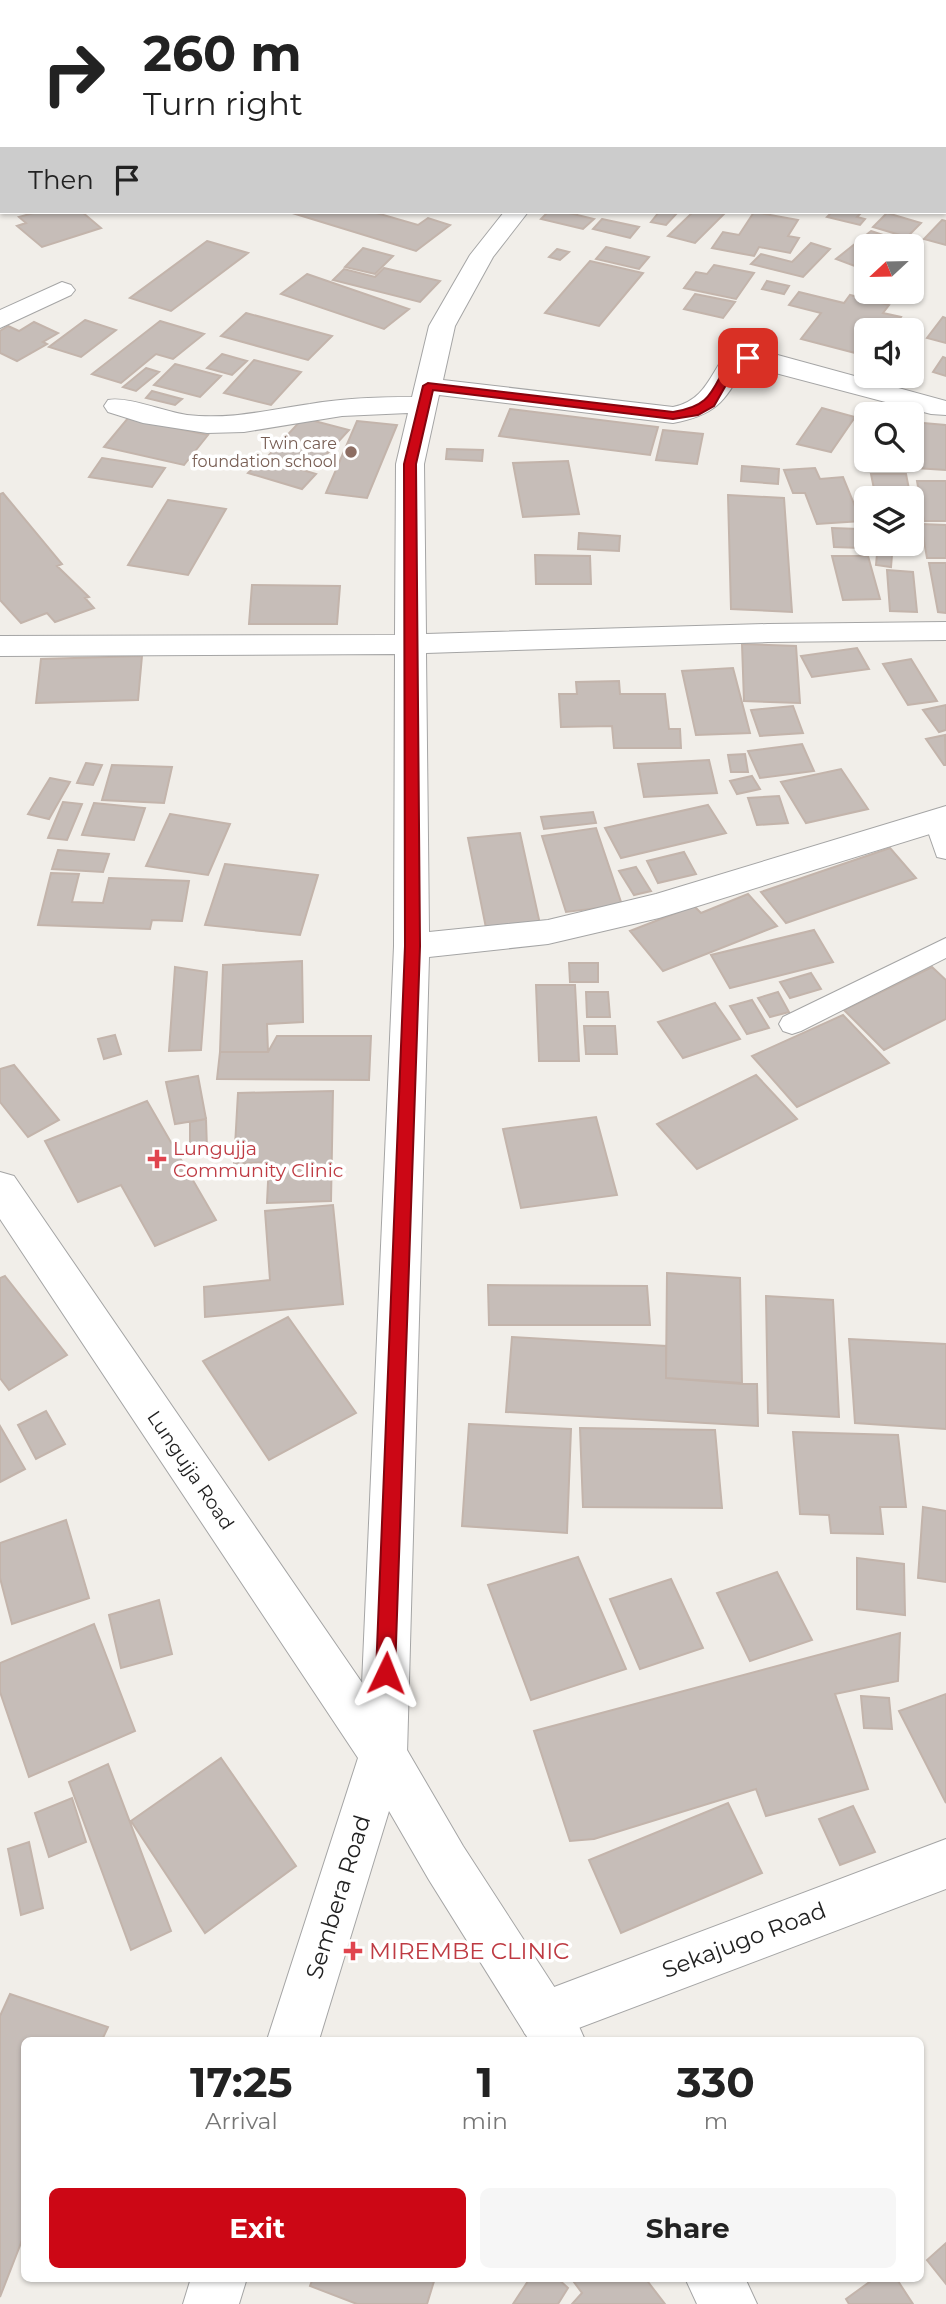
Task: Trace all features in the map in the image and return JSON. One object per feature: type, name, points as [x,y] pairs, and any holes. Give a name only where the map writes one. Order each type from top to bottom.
[{"type":"street","name":"Sembera Road","points":[[294,2037],[383,1754],[412,946],[410,464],[443,326],[482,254],[514,214]]},
{"type":"street","points":[[0,320],[62,290]]},
{"type":"street","points":[[118,406],[148,418],[216,425],[261,422],[313,411],[426,396],[673,415],[694,412],[710,404],[734,361],[748,358],[765,359],[941,408]]},
{"type":"street","points":[[0,646],[411,644],[754,633],[946,631]]},
{"type":"street","points":[[412,946],[548,932],[660,906],[943,829]]},
{"type":"street","name":"Lungujja Road","points":[[0,1187],[383,1754],[446,1863],[551,2028]]},
{"type":"street","name":"Sekajugo Road","points":[[551,2028],[946,1864]]},
{"type":"street","points":[[211,2304],[218,2282]]},
{"type":"street","points":[[715,2282],[729,2304]]},
{"type":"lane","points":[[792,1024],[946,947]]},
{"type":"building","points":[[30,214],[84,214],[101,228],[42,247],[17,226],[26,223],[19,217]]},
{"type":"building","points":[[296,214],[380,214],[418,225],[428,218],[450,225],[416,251]]},
{"type":"building","points":[[546,214],[573,214],[594,219],[583,229],[541,219]]},
{"type":"building","points":[[657,214],[676,214],[666,225],[651,222]]},
{"type":"building","points":[[691,214],[724,214],[695,243],[668,236]]},
{"type":"building","points":[[753,214],[798,220],[788,236],[799,238],[790,253],[759,247],[754,256],[712,248],[723,232],[739,235]]},
{"type":"building","points":[[830,214],[860,214],[857,217],[865,219],[860,225],[827,217]]},
{"type":"building","points":[[886,214],[921,223],[910,234],[897,234],[873,227]]},
{"type":"building","points":[[602,219],[639,227],[630,238],[593,229]]},
{"type":"building","points":[[942,220],[946,221],[946,245],[924,239]]},
{"type":"building","points":[[207,241],[248,253],[171,311],[130,298]]},
{"type":"building","points":[[811,243],[830,249],[803,277],[751,264],[761,254],[792,262]]},
{"type":"building","points":[[854,245],[854,266],[836,259]]},
{"type":"building","points":[[606,247],[649,257],[639,269],[596,259]]},
{"type":"building","points":[[363,248],[393,256],[375,274],[345,267]]},
{"type":"building","points":[[557,249],[569,252],[560,260],[549,257]]},
{"type":"building","points":[[590,261],[643,273],[599,326],[545,313]]},
{"type":"building","points":[[714,265],[754,273],[736,299],[684,288],[696,272],[707,274]]},
{"type":"building","points":[[384,268],[440,281],[420,302],[333,280],[344,269],[375,277]]},
{"type":"building","points":[[307,274],[409,309],[384,329],[281,294]]},
{"type":"building","points":[[767,281],[789,286],[784,294],[762,289]]},
{"type":"building","points":[[799,292],[844,303],[850,295],[854,296],[854,304],[889,305],[883,313],[901,317],[854,318],[854,353],[801,339],[821,313],[789,305]]},
{"type":"building","points":[[695,294],[735,302],[723,318],[684,309]]},
{"type":"building","points":[[246,313],[332,336],[308,360],[221,336]]},
{"type":"building","points":[[943,317],[946,318],[946,343],[927,338]]},
{"type":"building","points":[[85,320],[116,330],[81,357],[49,347]]},
{"type":"building","points":[[160,321],[204,334],[173,359],[156,354],[121,383],[92,374]]},
{"type":"building","points":[[34,322],[58,333],[43,342],[47,344],[17,361],[0,353],[0,331],[8,326],[19,331]]},
{"type":"building","points":[[222,354],[247,361],[232,375],[207,368]]},
{"type":"building","points":[[943,357],[946,358],[946,376],[933,372]]},
{"type":"building","points":[[254,360],[301,372],[271,405],[224,393]]},
{"type":"building","points":[[175,364],[221,376],[200,397],[154,385]]},
{"type":"building","points":[[146,368],[159,372],[136,391],[123,387]]},
{"type":"building","points":[[152,391],[182,399],[175,405],[146,398]]},
{"type":"building","points":[[822,408],[854,417],[831,452],[797,444]]},
{"type":"building","points":[[510,409],[658,427],[650,455],[499,436]]},
{"type":"building","points":[[128,418],[208,435],[184,465],[104,447]]},
{"type":"building","points":[[303,418],[349,430],[315,467],[269,455]]},
{"type":"building","points":[[357,421],[397,425],[367,498],[326,493]]},
{"type":"building","points":[[924,423],[946,425],[946,470],[924,469]]},
{"type":"building","points":[[663,430],[703,434],[697,464],[656,460]]},
{"type":"building","points":[[447,449],[483,450],[482,461],[446,459]]},
{"type":"building","points":[[102,458],[165,468],[152,487],[89,477]]},
{"type":"building","points":[[263,458],[316,474],[302,489],[248,473]]},
{"type":"building","points":[[568,461],[579,514],[523,517],[513,463]]},
{"type":"building","points":[[742,466],[779,469],[778,484],[741,481]]},
{"type":"building","points":[[815,468],[820,479],[843,477],[854,504],[854,521],[817,524],[805,493],[793,493],[784,470]]},
{"type":"building","points":[[871,474],[906,474],[908,486],[873,486]]},
{"type":"building","points":[[917,481],[946,481],[946,521],[924,521],[924,486],[918,486]]},
{"type":"building","points":[[3,493],[62,564],[57,566],[89,597],[85,598],[94,608],[55,622],[47,613],[21,623],[0,600],[0,494]]},
{"type":"building","points":[[728,495],[784,498],[792,612],[731,609]]},
{"type":"building","points":[[168,500],[226,509],[188,575],[128,565]]},
{"type":"building","points":[[924,524],[946,525],[946,558],[927,558]]},
{"type":"building","points":[[832,528],[854,529],[854,548],[834,547]]},
{"type":"building","points":[[579,533],[620,536],[619,551],[578,549]]},
{"type":"building","points":[[535,555],[590,556],[591,584],[536,584]]},
{"type":"building","points":[[832,556],[868,556],[880,599],[843,600]]},
{"type":"building","points":[[877,556],[892,556],[891,567],[876,565]]},
{"type":"building","points":[[929,563],[946,563],[946,613],[938,612]]},
{"type":"building","points":[[887,570],[913,572],[917,612],[890,611]]},
{"type":"building","points":[[252,585],[340,586],[337,624],[249,624]]},
{"type":"building","points":[[742,644],[796,646],[800,703],[744,701]]},
{"type":"building","points":[[857,648],[869,669],[812,677],[801,656]]},
{"type":"building","points":[[142,656],[138,700],[36,703],[41,659]]},
{"type":"building","points":[[911,659],[937,701],[908,705],[883,664]]},
{"type":"building","points":[[733,668],[750,733],[696,735],[682,671]]},
{"type":"building","points":[[619,681],[620,694],[665,694],[669,729],[680,729],[681,748],[614,748],[612,726],[561,727],[559,694],[577,694],[576,682]]},
{"type":"building","points":[[946,705],[946,730],[939,732],[923,710]]},
{"type":"building","points":[[793,706],[803,733],[760,736],[751,710]]},
{"type":"building","points":[[945,735],[946,765],[944,765],[926,739]]},
{"type":"building","points":[[802,744],[814,771],[760,778],[748,751]]},
{"type":"building","points":[[745,754],[748,772],[731,772],[728,755]]},
{"type":"building","points":[[709,760],[717,793],[644,797],[638,764]]},
{"type":"building","points":[[86,763],[102,765],[93,785],[77,783]]},
{"type":"building","points":[[112,765],[172,767],[164,803],[102,800]]},
{"type":"building","points":[[841,769],[868,809],[806,823],[781,782]]},
{"type":"building","points":[[752,776],[760,789],[737,794],[730,781]]},
{"type":"building","points":[[50,778],[70,782],[49,819],[28,814]]},
{"type":"building","points":[[779,796],[788,823],[757,825],[748,798]]},
{"type":"building","points":[[63,802],[82,804],[67,840],[48,838]]},
{"type":"building","points":[[94,803],[145,808],[134,840],[82,835]]},
{"type":"building","points":[[708,805],[726,833],[621,858],[605,828]]},
{"type":"building","points":[[593,812],[596,823],[544,829],[541,817]]},
{"type":"building","points":[[170,814],[230,824],[208,875],[146,866]]},
{"type":"building","points":[[596,828],[622,905],[566,912],[542,836]]},
{"type":"building","points":[[520,833],[540,924],[486,928],[468,838]]},
{"type":"building","points":[[890,848],[916,878],[786,923],[761,892]]},
{"type":"building","points":[[58,850],[109,854],[103,872],[52,869]]},
{"type":"building","points":[[684,852],[696,874],[658,883],[647,861]]},
{"type":"building","points":[[225,864],[318,875],[300,935],[205,925]]},
{"type":"building","points":[[636,867],[651,891],[634,895],[619,871]]},
{"type":"building","points":[[51,873],[79,874],[72,902],[103,903],[109,878],[189,881],[182,921],[152,920],[150,929],[38,925]]},
{"type":"building","points":[[748,894],[777,926],[663,971],[630,931],[694,906],[701,913]]},
{"type":"building","points":[[814,930],[833,962],[730,988],[711,955]]},
{"type":"building","points":[[302,961],[303,1022],[267,1024],[268,1052],[220,1052],[223,965]]},
{"type":"building","points":[[569,963],[598,963],[598,982],[570,982]]},
{"type":"building","points":[[175,967],[207,972],[201,1050],[169,1051]]},
{"type":"building","points":[[932,967],[946,980],[946,1019],[884,1050],[844,1010]]},
{"type":"building","points":[[811,973],[821,989],[790,998],[780,982]]},
{"type":"building","points":[[536,985],[575,985],[579,1061],[539,1061]]},
{"type":"building","points":[[586,992],[608,992],[610,1017],[587,1017]]},
{"type":"building","points":[[778,992],[789,1012],[770,1017],[758,998]]},
{"type":"building","points":[[752,1000],[769,1028],[747,1034],[730,1006]]},
{"type":"building","points":[[715,1003],[740,1039],[683,1058],[658,1022]]},
{"type":"building","points":[[843,1015],[889,1063],[797,1107],[752,1056]]},
{"type":"building","points":[[584,1026],[615,1026],[617,1054],[586,1054]]},
{"type":"building","points":[[115,1035],[121,1054],[104,1059],[98,1039]]},
{"type":"building","points":[[277,1036],[371,1036],[369,1080],[217,1079],[220,1052],[268,1052]]},
{"type":"building","points":[[14,1065],[59,1120],[28,1137],[0,1102],[0,1069]]},
{"type":"building","points":[[756,1075],[797,1119],[697,1169],[657,1124]]},
{"type":"building","points":[[198,1076],[206,1119],[175,1124],[166,1082]]},
{"type":"building","points":[[333,1091],[331,1201],[267,1203],[269,1162],[234,1164],[238,1093]]},
{"type":"building","points":[[147,1101],[216,1220],[155,1246],[121,1185],[78,1202],[45,1141]]},
{"type":"building","points":[[596,1117],[617,1195],[521,1208],[503,1129]]},
{"type":"building","points":[[206,1119],[207,1149],[190,1150],[190,1122]]},
{"type":"building","points":[[333,1205],[343,1304],[205,1317],[204,1287],[270,1280],[265,1211]]},
{"type":"building","points":[[667,1273],[740,1278],[742,1384],[666,1378]]},
{"type":"building","points":[[5,1276],[67,1355],[9,1390],[0,1378],[0,1278]]},
{"type":"building","points":[[488,1285],[647,1286],[650,1325],[489,1325]]},
{"type":"building","points":[[766,1296],[833,1300],[839,1417],[768,1413]]},
{"type":"building","points":[[288,1317],[356,1413],[269,1460],[203,1361]]},
{"type":"building","points":[[512,1337],[666,1346],[666,1378],[757,1384],[758,1426],[506,1412]]},
{"type":"building","points":[[849,1339],[946,1344],[946,1429],[855,1423]]},
{"type":"building","points":[[46,1411],[65,1444],[36,1459],[18,1425]]},
{"type":"building","points":[[469,1424],[571,1429],[567,1533],[462,1526]]},
{"type":"building","points":[[0,1426],[25,1469],[0,1482]]},
{"type":"building","points":[[580,1428],[715,1430],[722,1508],[583,1507]]},
{"type":"building","points":[[793,1432],[898,1435],[906,1507],[880,1507],[883,1534],[831,1533],[829,1515],[800,1514]]},
{"type":"building","points":[[923,1507],[946,1511],[946,1582],[918,1578]]},
{"type":"building","points":[[66,1520],[89,1598],[12,1624],[0,1578],[0,1543]]},
{"type":"building","points":[[578,1557],[626,1669],[531,1700],[488,1585]]},
{"type":"building","points":[[857,1558],[904,1564],[905,1615],[857,1609]]},
{"type":"building","points":[[777,1572],[812,1640],[750,1661],[717,1593]]},
{"type":"building","points":[[671,1579],[703,1648],[640,1669],[610,1599]]},
{"type":"building","points":[[159,1600],[172,1654],[121,1668],[109,1615]]},
{"type":"building","points":[[94,1624],[135,1731],[29,1777],[0,1692],[0,1663]]},
{"type":"building","points":[[900,1633],[898,1681],[835,1694],[868,1789],[766,1816],[756,1789],[594,1839],[570,1841],[534,1731]]},
{"type":"building","points":[[946,1694],[946,1803],[899,1711]]},
{"type":"building","points":[[861,1696],[889,1698],[892,1729],[864,1728]]},
{"type":"building","points":[[221,1758],[296,1866],[205,1933],[131,1821]]},
{"type":"building","points":[[108,1764],[171,1931],[131,1950],[69,1782]]},
{"type":"building","points":[[72,1798],[86,1842],[49,1857],[35,1813]]},
{"type":"building","points":[[728,1803],[762,1873],[621,1933],[589,1860]]},
{"type":"building","points":[[853,1806],[875,1852],[840,1865],[819,1819]]},
{"type":"building","points":[[29,1842],[43,1908],[21,1915],[8,1849]]},
{"type":"building","points":[[10,1994],[108,2027],[103,2037],[21,2037],[21,2243],[0,2297],[0,2016]]},
{"type":"building","points":[[946,2243],[946,2284],[927,2260]]},
{"type":"building","points":[[312,2282],[434,2282],[427,2304],[357,2304],[310,2286]]},
{"type":"building","points":[[527,2282],[561,2282],[568,2288],[558,2304],[513,2304]]},
{"type":"building","points":[[574,2282],[648,2282],[665,2304],[572,2304],[582,2293]]},
{"type":"building","points":[[869,2282],[899,2282],[913,2304],[849,2304],[846,2299]]},
{"type":"place","name":"Twin care foundation school","points":[[351,452]]},
{"type":"place","name":"Lungujja Community Clinic","points":[[157,1159]]},
{"type":"place","name":"MIREMBE CLINIC","points":[[353,1951]]},
{"type":"route","points":[[386,1673],[411,998],[410,464],[428,386],[673,415],[694,412],[710,404],[734,361],[748,358]]}]
